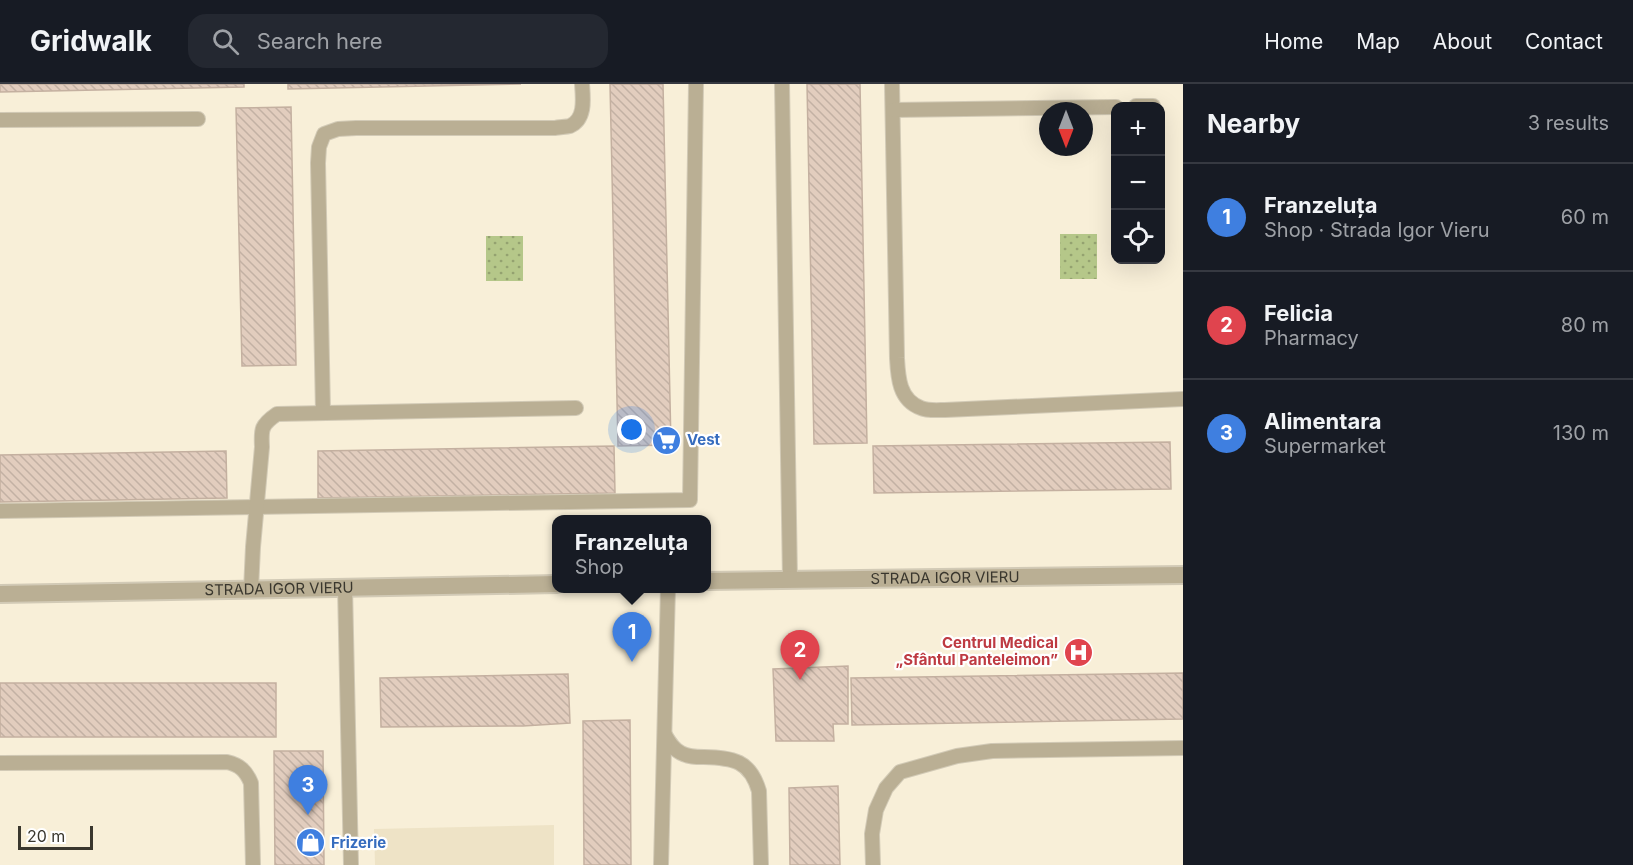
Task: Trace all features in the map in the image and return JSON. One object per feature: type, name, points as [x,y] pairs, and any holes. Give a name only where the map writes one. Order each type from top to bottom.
[{"type":"street","name":"STRADA IGOR VIERU","points":[[711,581],[1183,575]]},
{"type":"street","name":"STRADA IGOR VIERU","points":[[0,594],[552,584]]},
{"type":"lane","points":[[323,412],[318,163],[319,147],[324,134],[338,129],[356,128],[555,128],[570,126],[581,115],[582,84]]},
{"type":"lane","points":[[0,511],[690,500],[696,84]]},
{"type":"lane","points":[[782,84],[790,580]]},
{"type":"lane","points":[[892,84],[898,382],[908,400],[921,408],[945,410],[1183,399]]},
{"type":"lane","points":[[893,110],[1111,107]]},
{"type":"lane","points":[[0,120],[198,119]]},
{"type":"lane","points":[[250,590],[262,447],[261,431],[266,422],[277,414],[576,408]]},
{"type":"lane","points":[[345,587],[351,865]]},
{"type":"lane","points":[[662,865],[668,593]]},
{"type":"lane","points":[[665,735],[672,746],[688,756],[731,759],[742,764],[751,772],[759,791],[761,865]]},
{"type":"lane","points":[[873,865],[872,834],[876,810],[886,788],[900,772],[957,756],[992,751],[1183,748]]},
{"type":"lane","points":[[0,763],[227,762],[235,764],[247,773],[251,783],[253,865]]},
{"type":"shaded area","points":[[554,825],[554,865],[375,865],[374,829]]},
{"type":"green space","points":[[1060,234],[1097,234],[1097,279],[1060,279]]},
{"type":"green space","points":[[486,236],[523,236],[523,281],[486,281]]},
{"type":"building","points":[[0,84],[244,84],[244,87],[0,92]]},
{"type":"building","points":[[288,84],[521,84],[288,89]]},
{"type":"building","points":[[610,84],[663,84],[671,445],[618,446]]},
{"type":"building","points":[[807,84],[860,84],[867,443],[814,444]]},
{"type":"building","points":[[291,107],[296,365],[242,366],[236,108]]},
{"type":"building","points":[[1170,442],[1171,489],[874,493],[873,446]]},
{"type":"building","points":[[614,446],[615,493],[318,498],[318,451]]},
{"type":"building","points":[[226,451],[227,498],[0,502],[0,455]]},
{"type":"building","points":[[848,666],[848,724],[833,724],[834,741],[776,741],[773,669]]},
{"type":"building","points":[[1183,673],[1183,719],[852,725],[851,678]]},
{"type":"building","points":[[568,674],[570,723],[523,726],[381,727],[380,678]]},
{"type":"building","points":[[0,683],[276,683],[276,737],[0,737]]},
{"type":"building","points":[[630,720],[631,865],[584,865],[583,721]]},
{"type":"building","points":[[274,751],[323,751],[324,865],[275,865]]},
{"type":"building","points":[[838,786],[840,865],[790,865],[789,788]]},
{"type":"place","name":"Vest","points":[[666,440]]},
{"type":"place","name":"Centrul Medical „Sfântul Panteleimon”","points":[[1079,652]]},
{"type":"place","name":"Franzeluța","points":[[632,662]]},
{"type":"place","name":"Felicia","points":[[800,680]]},
{"type":"place","name":"Alimentara","points":[[308,815]]},
{"type":"place","name":"Frizerie","points":[[310,843]]}]
